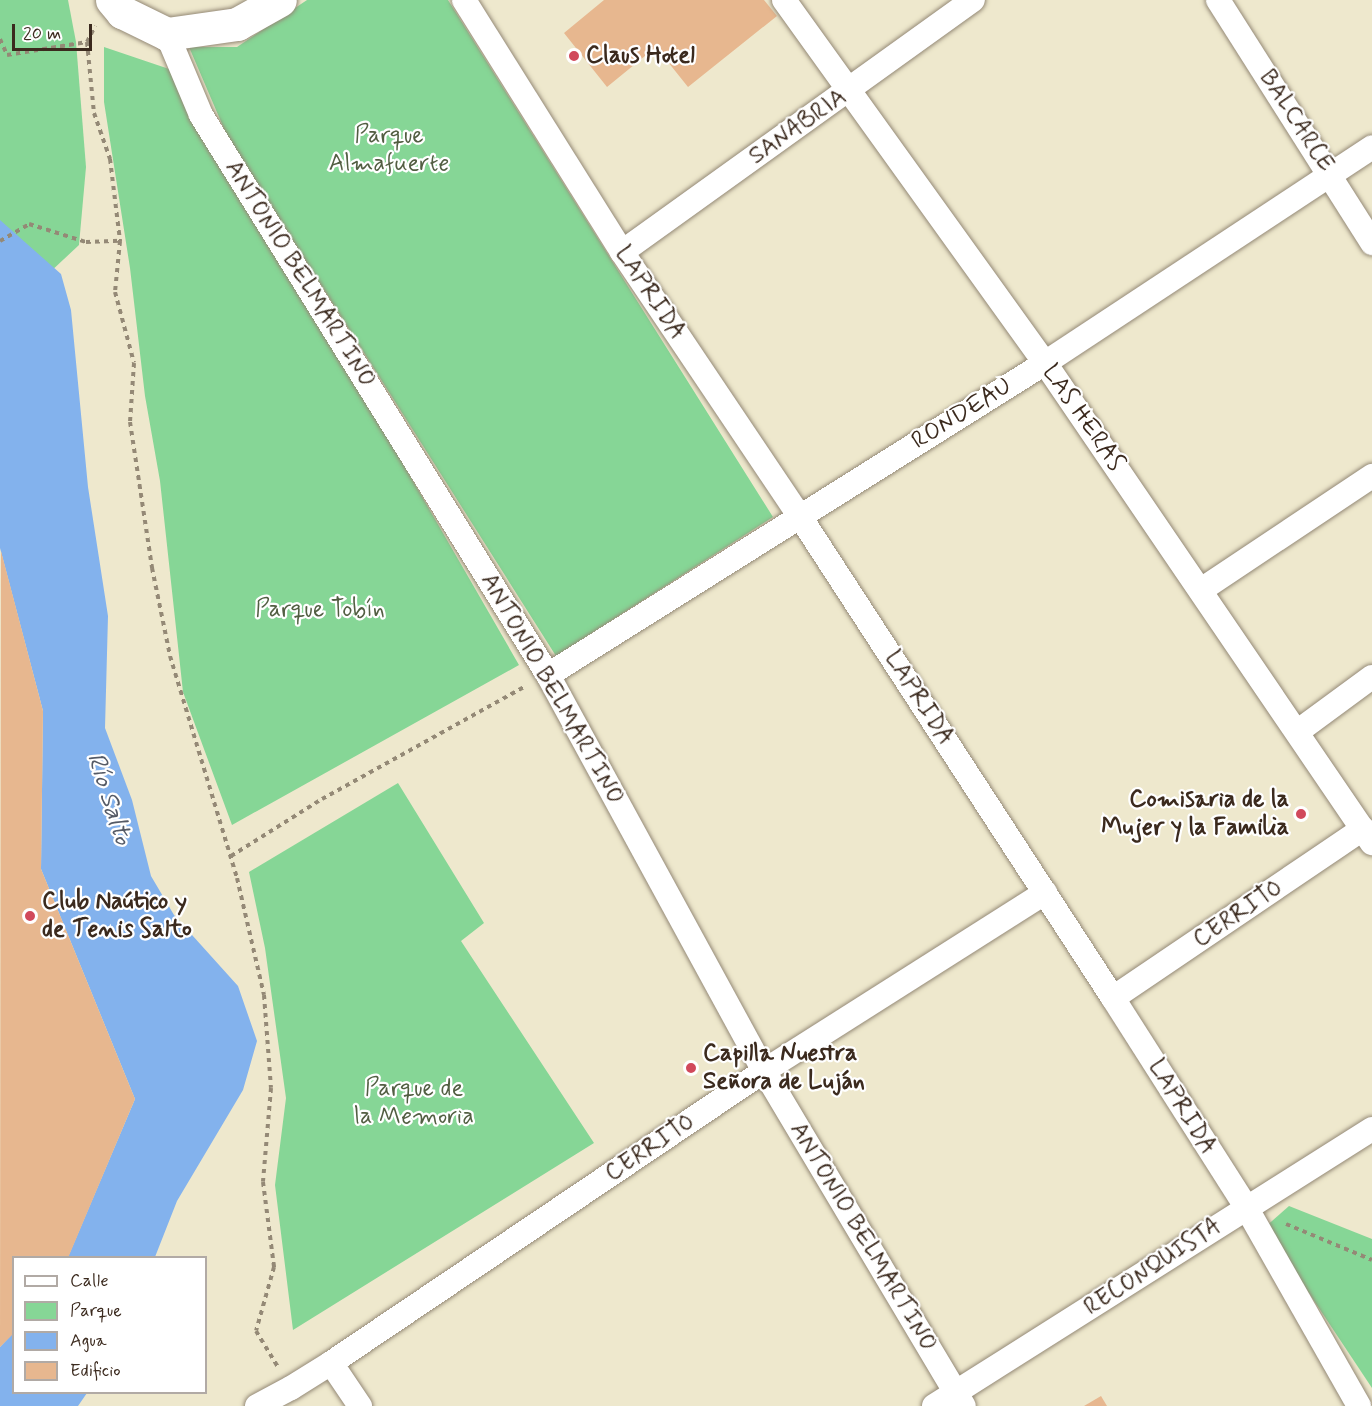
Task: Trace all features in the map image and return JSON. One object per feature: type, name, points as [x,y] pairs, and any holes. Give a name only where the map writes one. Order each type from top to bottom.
[{"type":"street","points":[[112,0],[122,12],[167,33],[237,24],[279,0]]},
{"type":"street","name":"LAPRIDA","points":[[464,0],[622,252],[799,515],[1113,998],[1246,1208],[1359,1406]]},
{"type":"street","name":"LAS HERAS","points":[[784,0],[1045,363],[1367,836]]},
{"type":"street","name":"SANABRIA","points":[[622,252],[973,0]]},
{"type":"street","name":"BALCARCE","points":[[1218,0],[1372,243]]},
{"type":"street","name":"ANTONIO BELMARTINO","points":[[167,33],[201,115],[548,675],[764,1071],[960,1399]]},
{"type":"street","name":"RONDEAU","points":[[548,675],[799,515],[1045,363],[1372,147]]},
{"type":"street","points":[[1201,590],[1372,476]]},
{"type":"street","points":[[1297,732],[1372,677]]},
{"type":"street","name":"CERRITO","points":[[1113,998],[1367,836]]},
{"type":"street","name":"CERRITO","points":[[256,1406],[331,1363],[764,1071],[1045,893]]},
{"type":"street","name":"RECONQUISTA","points":[[934,1406],[960,1399],[1246,1208],[1372,1129]]},
{"type":"street","points":[[331,1363],[360,1406]]},
{"type":"path","points":[[0,39],[7,55],[87,42],[94,113],[110,159],[120,241],[115,292],[134,363],[130,422],[152,568],[170,656],[231,856],[264,995],[271,1088],[263,1182],[274,1267],[256,1331],[291,1388]]},
{"type":"path","points":[[0,241],[28,224],[86,242],[120,241]]},
{"type":"path","points":[[231,856],[322,799],[548,675]]},
{"type":"path","points":[[1246,1208],[1372,1260]]},
{"type":"green space","points":[[0,0],[68,0],[76,42],[86,167],[79,245],[48,274],[0,304]]},
{"type":"green space","name":"Parque Almafuerte","points":[[307,0],[448,0],[773,517],[556,656],[228,138],[189,47],[237,47]]},
{"type":"green space","name":"Parque Tobín","points":[[104,47],[175,71],[204,143],[299,283],[519,665],[232,825],[183,692],[160,481],[145,396],[130,268],[104,102]]},
{"type":"green space","name":"Parque de la Memoria","points":[[398,783],[484,923],[461,941],[594,1143],[293,1330],[275,1185],[286,1098],[265,948],[249,872]]},
{"type":"green space","points":[[1289,1206],[1372,1239],[1372,1388],[1265,1227]]},
{"type":"water","name":"Río Salto","points":[[0,220],[61,274],[71,310],[88,487],[108,616],[105,728],[132,800],[151,876],[174,915],[238,986],[257,1041],[243,1090],[177,1201],[155,1256],[68,1256],[135,1099],[41,869],[43,711],[0,548]]},
{"type":"water","points":[[12,1334],[12,1394],[86,1394],[78,1406],[0,1406],[0,1347]]},
{"type":"building","points":[[604,0],[764,0],[777,16],[688,87],[656,47],[607,87],[564,33]]},
{"type":"building","name":"Club Naútico y de Tenis Salto","points":[[1,551],[43,711],[41,869],[135,1099],[69,1256],[12,1256],[12,1335],[0,1347]]},
{"type":"building","points":[[1101,1396],[1107,1406],[1084,1406]]},
{"type":"place","name":"Claus Hotel","points":[[574,56]]},
{"type":"place","name":"Comisaria de la Mujer y la Familia","points":[[1301,814]]},
{"type":"place","name":"Club Naútico y de Tenis Salto","points":[[30,916]]},
{"type":"place","name":"Capilla Nuestra Señora de Luján","points":[[691,1068]]}]
